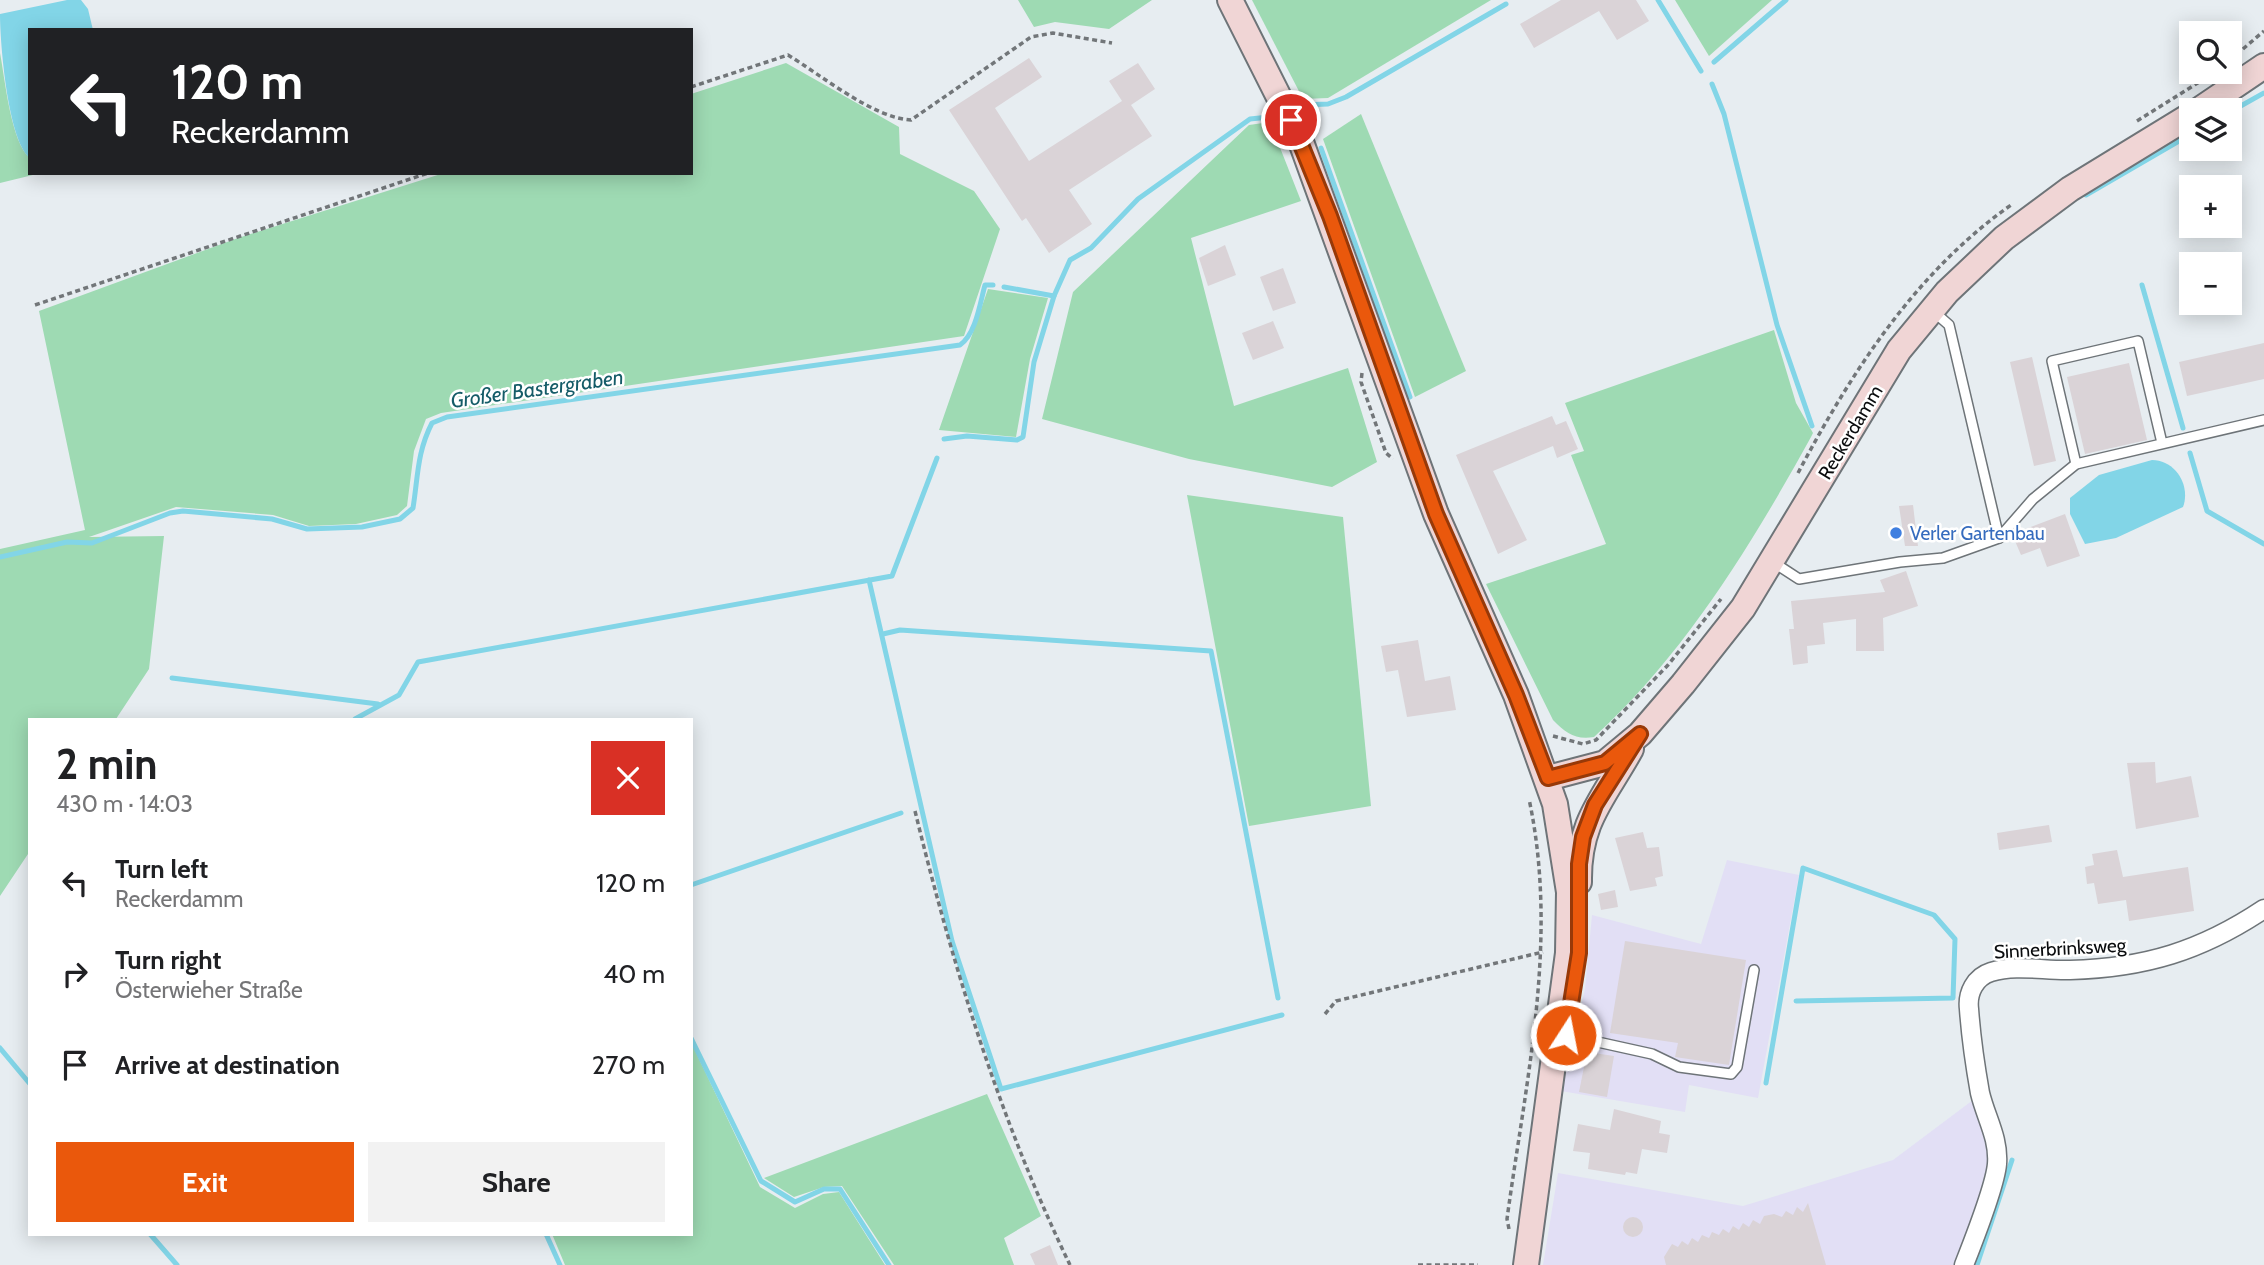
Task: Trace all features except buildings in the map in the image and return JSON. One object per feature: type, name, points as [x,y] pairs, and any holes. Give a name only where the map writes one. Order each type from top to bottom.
[{"type":"street","points":[[1230,0],[1300,139],[1436,514],[1516,695],[1537,783],[1555,804],[1569,892],[1568,953],[1525,1265]]},
{"type":"street","points":[[2217,98],[2264,66]]},
{"type":"street","name":"Reckerdamm","points":[[1537,783],[1605,763],[1640,734],[1743,608],[1899,350],[1932,310],[2004,238],[2070,189],[2179,122]]},
{"type":"street","points":[[1551,1086],[1566,1035],[1579,953],[1579,864],[1583,837],[1595,805],[1640,734]]},
{"type":"street","points":[[1555,804],[1595,794],[1609,783]]},
{"type":"street","name":"Sinnerbrinksweg","points":[[1964,1265],[1997,1166],[1996,1135],[1981,1096],[1972,1044],[1968,999],[1974,983],[1988,972],[2009,968],[2048,971],[2120,969],[2176,955],[2241,924],[2264,909]]},
{"type":"lane","points":[[1932,310],[1949,325],[1999,538]]},
{"type":"lane","points":[[2076,464],[2052,361],[2138,341],[2162,443]]},
{"type":"lane","points":[[1773,562],[1799,579],[1900,562],[1943,558],[1999,538],[2033,499],[2076,464],[2264,420]]},
{"type":"lane","points":[[1566,1035],[1652,1054],[1679,1068],[1731,1074],[1737,1067],[1754,970]]},
{"type":"path","points":[[2242,50],[2264,31]]},
{"type":"path","points":[[693,86],[788,55],[878,111],[897,119],[911,120],[1031,37],[1053,33],[1112,43]]},
{"type":"path","points":[[35,305],[422,175]]},
{"type":"path","points":[[1510,1232],[1507,1219],[1543,952],[1537,783]]},
{"type":"path","points":[[915,811],[947,942],[998,1096],[1044,1211],[1070,1265]]},
{"type":"path","points":[[1325,1014],[1336,1001],[1543,952],[1568,953]]},
{"type":"path","points":[[1418,1265],[1478,1265]]},
{"type":"shaded area","points":[[1727,860],[1799,875],[1758,1098],[1689,1085],[1685,1112],[1561,1091],[1585,989],[1592,915],[1701,944]]},
{"type":"shaded area","points":[[1977,1097],[1989,1134],[1990,1164],[1956,1265],[1543,1265],[1558,1173],[1743,1206],[1893,1160]]},
{"type":"green space","points":[[1018,0],[1152,0],[1109,29],[1055,22],[1034,27]]},
{"type":"green space","points":[[1252,0],[1491,0],[1328,98],[1303,99]]},
{"type":"green space","points":[[1675,0],[1772,0],[1709,56]]},
{"type":"green space","points":[[0,53],[13,125],[28,156],[28,175],[33,175],[0,183]]},
{"type":"green space","points":[[786,63],[899,127],[900,154],[974,191],[1000,229],[964,336],[441,413],[426,419],[414,451],[407,506],[397,515],[356,524],[309,526],[273,515],[176,507],[89,537],[164,536],[149,669],[117,718],[28,718],[28,854],[0,896],[0,549],[85,530],[39,311],[238,238],[438,175],[693,175],[693,93]]},
{"type":"green space","points":[[1361,114],[1466,371],[1415,397],[1323,139]]},
{"type":"green space","points":[[1270,122],[1301,201],[1191,238],[1234,406],[1348,368],[1377,462],[1332,487],[1189,459],[1042,419],[1073,292],[1249,125]]},
{"type":"green space","points":[[988,289],[1048,298],[1030,359],[1016,437],[939,430]]},
{"type":"green space","points":[[1774,330],[1796,403],[1813,433],[1811,437],[1740,557],[1687,634],[1658,670],[1594,737],[1571,734],[1553,720],[1486,584],[1606,544],[1571,455],[1584,451],[1565,403]]},
{"type":"green space","points":[[1187,495],[1343,517],[1371,806],[1249,826]]},
{"type":"green space","points":[[693,1046],[760,1187],[795,1208],[823,1194],[839,1192],[885,1265],[565,1265],[553,1236],[693,1236]]},
{"type":"green space","points":[[987,1094],[1041,1216],[1004,1238],[1014,1265],[894,1265],[842,1186],[824,1187],[794,1197],[764,1178]]},
{"type":"water","points":[[67,0],[81,0],[88,9],[93,28],[28,28],[28,156],[22,148],[11,113],[0,14]]},
{"type":"water","points":[[2152,460],[2168,464],[2179,475],[2185,490],[2183,507],[2116,538],[2085,544],[2070,514],[2070,498],[2099,475]]},
{"type":"waterway","name":"Großer Bastergraben","points":[[1658,0],[1701,71]]},
{"type":"waterway","name":"Großer Bastergraben","points":[[1714,62],[1786,0]]},
{"type":"waterway","name":"Großer Bastergraben","points":[[1302,105],[1328,104],[1346,97],[1506,4]]},
{"type":"waterway","points":[[1712,84],[1724,114],[1777,325],[1812,426]]},
{"type":"waterway","points":[[2242,105],[2264,93]]},
{"type":"waterway","name":"Großer Bastergraben","points":[[1004,287],[1054,296],[1070,260],[1091,248],[1138,199],[1250,119],[1269,117]]},
{"type":"waterway","points":[[2086,195],[2179,141]]},
{"type":"waterway","points":[[1321,148],[1410,397]]},
{"type":"waterway","name":"Großer Bastergraben","points":[[0,557],[67,542],[92,543],[170,513],[183,511],[272,519],[307,529],[362,527],[400,519],[413,508],[421,454],[432,423],[447,417],[960,345],[974,326],[985,285],[993,285]]},
{"type":"waterway","points":[[2142,285],[2183,428]]},
{"type":"waterway","points":[[944,439],[967,436],[1017,440],[1023,437],[1034,362],[1054,296]]},
{"type":"waterway","points":[[2190,453],[2207,511],[2264,544]]},
{"type":"waterway","points":[[357,718],[399,695],[418,662],[892,576],[937,458]]},
{"type":"waterway","points":[[869,580],[952,941],[1001,1089],[1282,1015]]},
{"type":"waterway","points":[[883,634],[900,630],[1211,651],[1278,998]]},
{"type":"waterway","points":[[172,678],[378,704]]},
{"type":"waterway","points":[[693,884],[901,813]]},
{"type":"waterway","points":[[1766,1083],[1803,868],[1934,915],[1955,939],[1953,998],[1796,1001]]},
{"type":"waterway","points":[[693,1042],[761,1181],[795,1202],[824,1189],[840,1189],[889,1265]]},
{"type":"waterway","points":[[0,1048],[28,1082]]},
{"type":"waterway","points":[[1977,1265],[2012,1160]]},
{"type":"waterway","points":[[152,1236],[177,1265]]},
{"type":"waterway","points":[[547,1236],[560,1265]]},
{"type":"place","name":"Verler Gartenbau","points":[[1896,533]]},
{"type":"route","points":[[1291,120],[1330,216],[1436,514],[1516,695],[1548,778],[1584,771],[1605,763],[1640,734],[1621,768],[1595,805],[1583,837],[1579,864],[1579,953],[1566,1035]]}]
